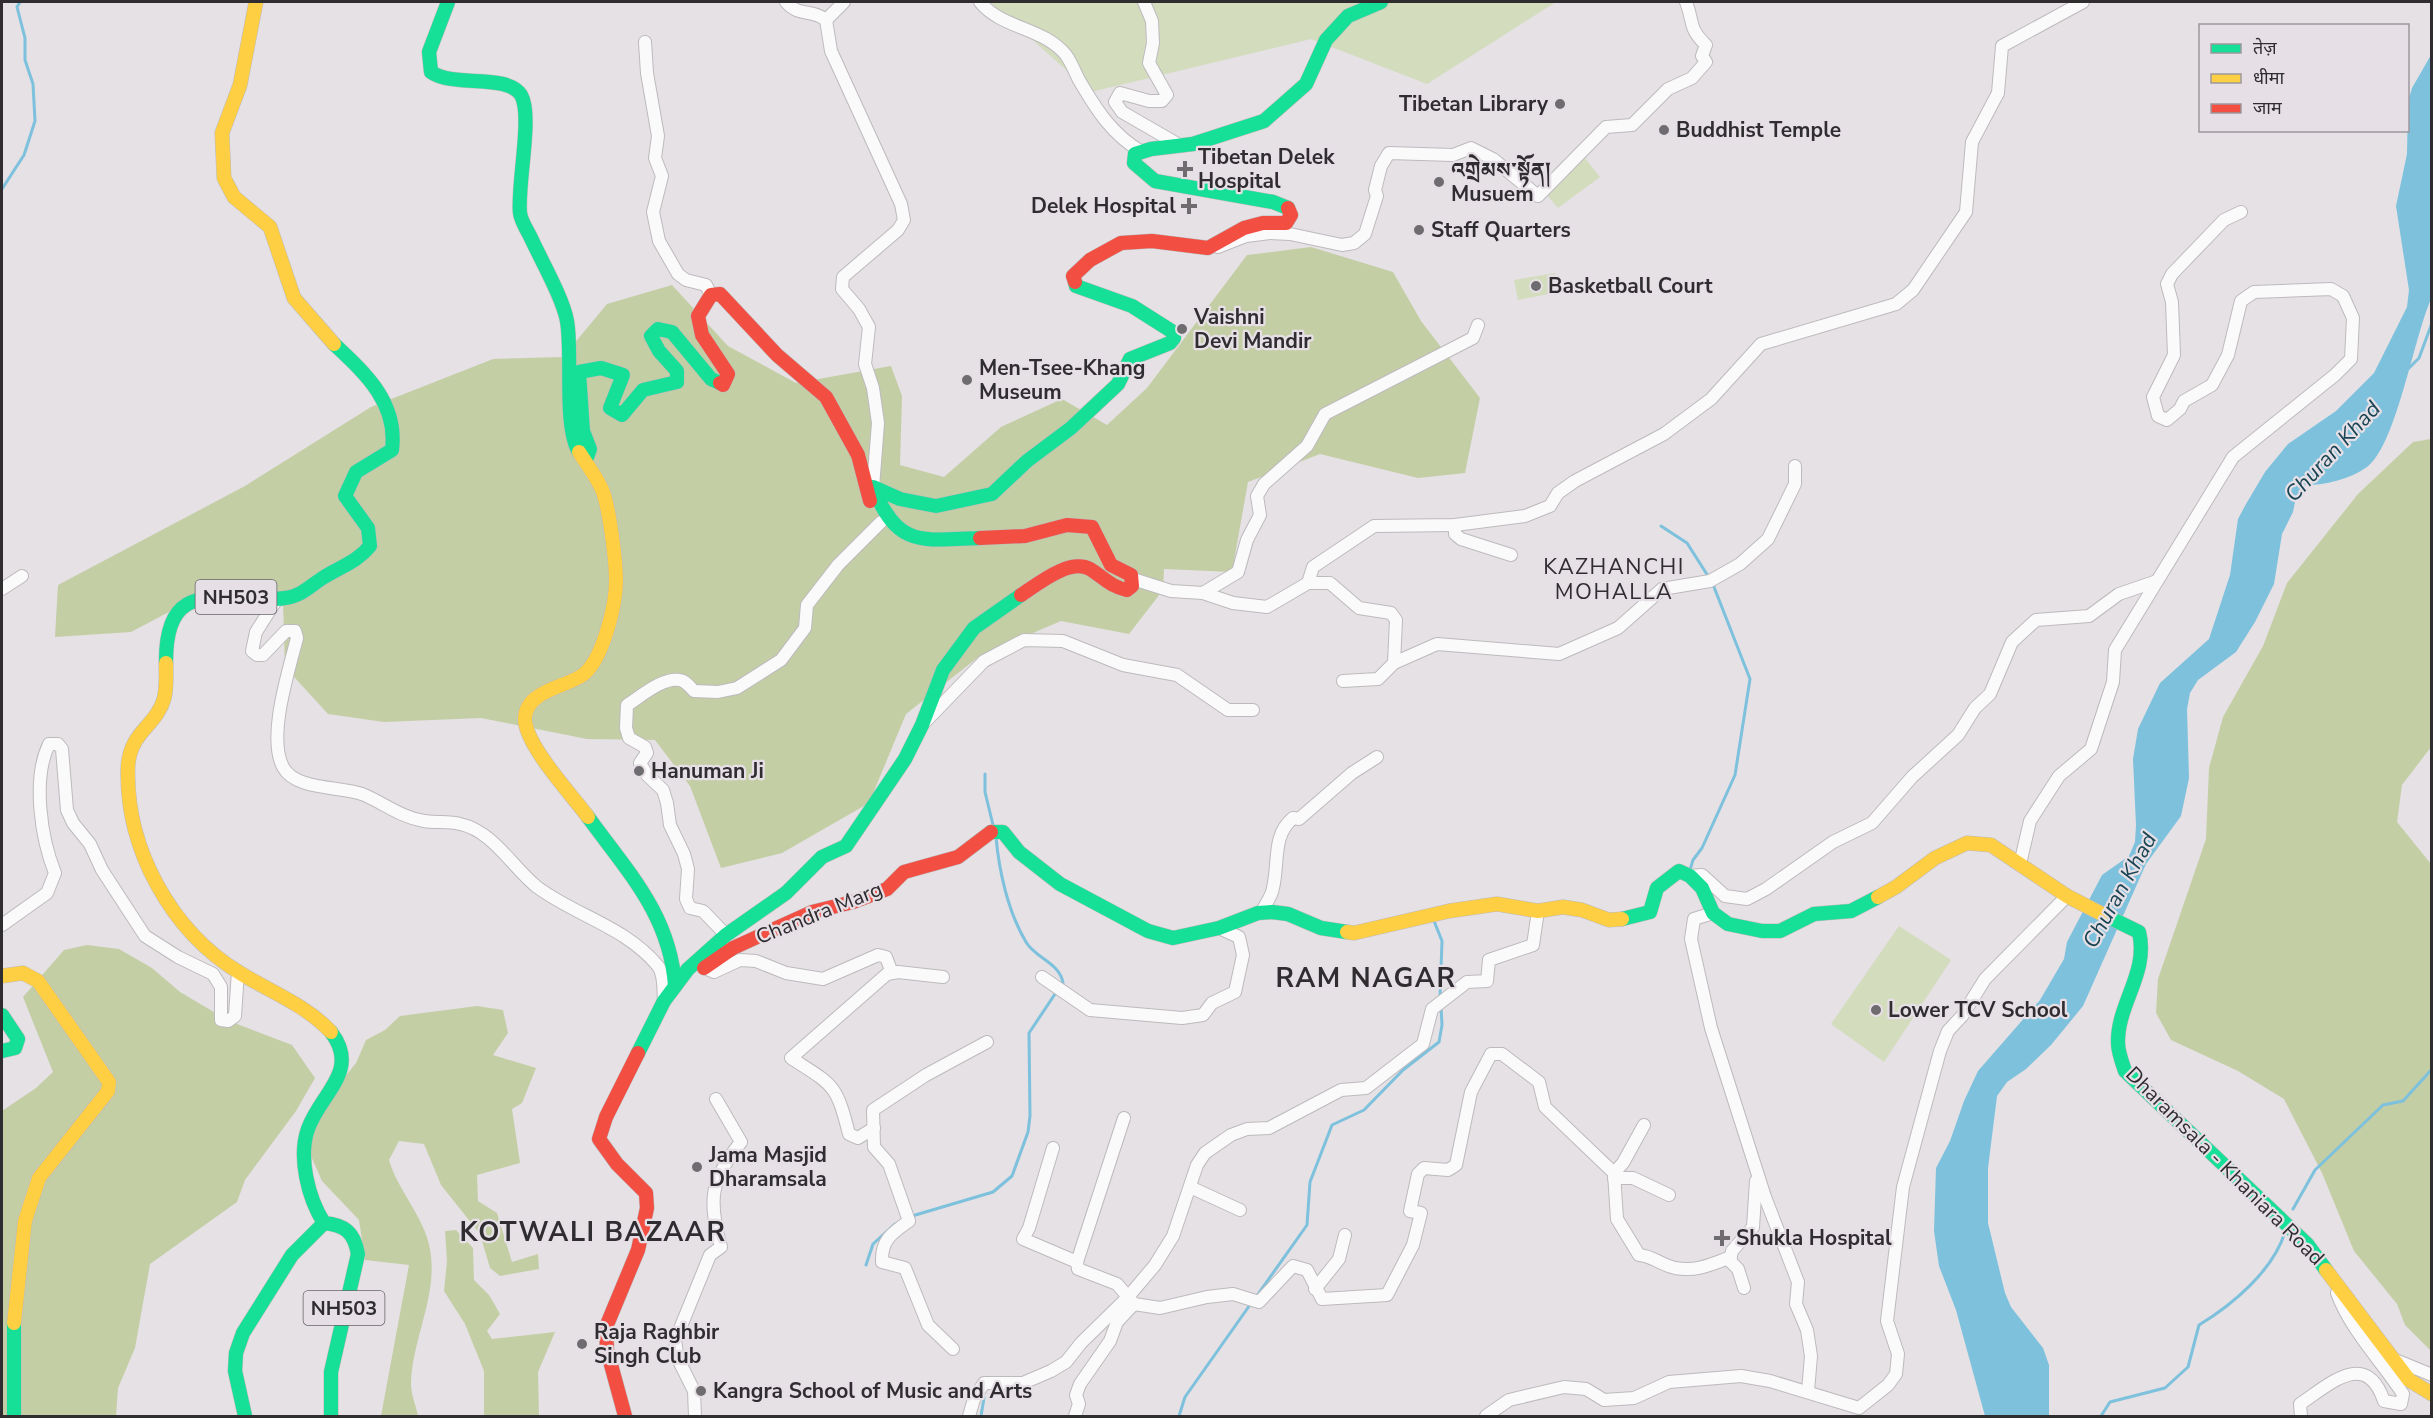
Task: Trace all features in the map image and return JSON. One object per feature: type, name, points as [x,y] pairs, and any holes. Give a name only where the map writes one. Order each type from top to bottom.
[{"type":"street","name":"NH503","points":[[256,2],[248,31],[242,78],[221,134],[225,182],[235,201],[270,227],[286,283],[300,308],[383,397],[395,421],[397,436],[392,450],[357,471],[347,480],[345,496],[368,528],[369,546],[357,562],[323,578],[302,594],[277,599],[224,597],[189,603],[174,614],[170,624],[166,652],[165,695],[162,704],[141,728],[132,746],[128,767],[137,828],[152,875],[163,899],[194,938],[238,971],[261,983],[320,1022],[334,1036],[342,1056],[341,1076],[307,1129],[305,1158],[315,1213],[324,1223],[340,1224],[350,1230],[356,1239],[358,1254],[331,1372],[331,1416]]},
{"type":"street","points":[[448,2],[429,52],[431,72],[440,79],[452,82],[480,81],[513,87],[526,105],[520,214],[567,319],[571,360],[572,429],[576,447],[586,460],[604,494],[616,582],[606,632],[597,659],[583,675],[557,685],[534,702],[525,717],[529,737],[653,907],[673,957],[675,986]]},
{"type":"street","points":[[786,2],[802,14],[817,13],[826,20],[831,51],[901,204],[904,220],[898,230],[843,277],[842,289],[859,309],[869,327],[865,364],[873,388],[878,423],[873,487],[879,505],[895,528],[919,538],[940,541],[1020,537],[1078,522],[1092,527],[1111,565],[1133,579],[1171,591],[1203,592],[1233,603],[1267,607],[1308,583],[1330,583],[1359,608],[1391,613],[1396,620],[1394,663]]},
{"type":"street","points":[[826,20],[844,2]]},
{"type":"street","points":[[980,2],[990,14],[1044,36],[1066,56],[1093,104],[1122,140],[1142,152]]},
{"type":"street","points":[[1144,2],[1152,21],[1153,43],[1149,63],[1167,95],[1162,101],[1149,101],[1120,93],[1115,102],[1122,112],[1181,146]]},
{"type":"street","points":[[1208,248],[1241,227],[1267,221],[1286,223],[1291,214],[1287,206],[1155,181],[1134,163],[1135,154],[1193,144],[1264,121],[1306,84],[1326,40],[1348,16],[1381,2]]},
{"type":"street","points":[[873,487],[900,499],[936,506],[992,494],[1027,461],[1071,428],[1118,384],[1130,358],[1170,343],[1174,338],[1173,332],[1132,306],[1076,286],[1073,276],[1096,255],[1138,238],[1154,238],[1181,245],[1208,248],[1221,247],[1245,236],[1270,233],[1290,234],[1342,245],[1354,243],[1365,234],[1377,196],[1375,190],[1381,166],[1389,153],[1453,155],[1471,148],[1499,163],[1538,196],[1606,127],[1632,125],[1668,89],[1692,78],[1706,62],[1702,56],[1706,45],[1691,27],[1690,12],[1686,2]]},
{"type":"street","points":[[1308,583],[1313,567],[1374,526],[1455,525],[1525,516],[1550,506],[1558,493],[1575,481],[1664,434],[1711,399],[1761,344],[1896,304],[1913,290],[1966,213],[1972,142],[1998,93],[2002,46],[2080,3]]},
{"type":"street","points":[[645,42],[646,73],[658,136],[655,158],[662,176],[653,213],[659,241],[678,274],[686,280],[706,285],[711,295]]},
{"type":"street","points":[[2020,864],[2030,821],[2059,776],[2091,749],[2113,682],[2115,650],[2233,456],[2352,359],[2353,318],[2343,296],[2331,289],[2254,292],[2241,301],[2228,355],[2212,385],[2184,401],[2180,409],[2167,420],[2158,416],[2153,397],[2164,370],[2174,355],[2172,302],[2167,284],[2172,274],[2224,220],[2241,212]]},
{"type":"street","points":[[586,460],[590,449],[584,431],[579,372],[591,366],[607,367],[623,375],[610,408],[622,415],[643,390],[677,382],[677,371],[659,351],[651,336],[658,329],[672,332],[711,379],[723,385],[728,374],[706,344],[696,323],[699,305],[711,295],[720,294],[777,355],[826,397],[858,455],[872,508],[892,538],[905,546],[915,544],[919,538]]},
{"type":"street","points":[[1203,592],[1238,572],[1247,540],[1260,516],[1257,496],[1264,484],[1307,446],[1325,414],[1473,338],[1478,324]]},
{"type":"street","points":[[1343,681],[1378,679],[1394,663],[1437,644],[1559,654],[1618,628],[1662,589],[1710,581],[1740,564],[1768,539],[1795,484],[1795,466]]},
{"type":"street","points":[[726,934],[703,911],[690,908],[686,899],[688,870],[684,854],[670,825],[663,790],[647,775],[640,763],[646,753],[645,747],[629,738],[626,728],[627,705],[660,685],[676,679],[682,680],[694,691],[718,692],[737,688],[774,666],[805,628],[807,605],[838,565],[881,522]]},
{"type":"street","points":[[1455,525],[1455,534],[1461,538],[1511,555]]},
{"type":"street","points":[[625,1416],[623,1399],[609,1359],[606,1326],[649,1216],[646,1193],[617,1164],[599,1139],[606,1117],[664,1001],[688,969],[726,934],[786,893],[822,857],[846,846],[905,759],[922,725],[943,670],[974,628],[1049,576],[1077,566],[1088,568],[1116,588],[1127,590],[1132,586],[1133,579]]},
{"type":"street","points":[[2,589],[22,576]]},
{"type":"street","points":[[1690,876],[1702,875],[1725,896],[1747,898],[1766,889],[1833,842],[1872,823],[1912,777],[1958,735],[1976,708],[1990,694],[2012,642],[2036,620],[2089,616],[2119,594],[2157,582]]},
{"type":"street","points":[[277,599],[256,632],[252,651],[257,656],[263,655],[286,631],[295,631],[297,638],[284,687],[277,746],[283,768],[297,781],[309,786],[335,786],[364,795],[395,814],[424,821],[461,824],[483,834],[537,887],[621,934],[645,951],[662,972],[664,1001]]},
{"type":"street","points":[[922,725],[984,661],[1023,639],[1063,641],[1123,665],[1177,675],[1228,710],[1253,710]]},
{"type":"street","points":[[2,925],[47,893],[55,873],[45,849],[41,805],[44,754],[49,744],[58,744],[63,749],[67,810],[73,823],[90,844],[102,870],[145,936],[178,957],[213,974],[221,987],[221,1020],[228,1021],[235,1016],[238,971]]},
{"type":"street","points":[[1261,913],[1273,890],[1278,841],[1285,825],[1293,818],[1299,819],[1352,773],[1377,757]]},
{"type":"street","name":"Chandra Marg","points":[[675,986],[733,948],[812,912],[853,902],[887,889],[904,872],[958,858],[997,832],[1060,884],[1148,932],[1173,938],[1219,928],[1261,913],[1288,914],[1321,928],[1354,933],[1449,911],[1497,904],[1538,911]]},
{"type":"street","name":"Dharamsala - Khaniara Road","points":[[1713,913],[1728,924],[1762,931],[1780,931],[1814,914],[1851,911],[1896,887],[1935,858],[1967,843],[1990,845],[2067,896],[2139,932],[2143,940],[2138,974],[2118,1042],[2125,1071],[2290,1226],[2330,1272],[2409,1380],[2432,1394]]},
{"type":"street","points":[[1075,1416],[1079,1404],[1076,1395],[1080,1384],[1110,1341],[1117,1322],[1173,1236],[1197,1165],[1205,1153],[1231,1135],[1247,1129],[1269,1128],[1341,1090],[1366,1088],[1423,1044],[1432,1009],[1467,982],[1487,981],[1489,960],[1533,945],[1538,911],[1563,907],[1582,910],[1609,920],[1633,918],[1650,912],[1657,888],[1679,871],[1690,876],[1702,888],[1713,913],[1694,919],[1691,939],[1711,1028],[1756,1167],[1798,1282],[1796,1304],[1807,1330],[1811,1356],[1808,1391]]},
{"type":"street","points":[[1486,1416],[1509,1400],[1564,1387],[1586,1389],[1604,1400],[1634,1398],[1669,1382],[1741,1376],[1808,1391],[1863,1412],[1896,1374],[1898,1354],[1887,1321],[1904,1187],[1940,1051],[1948,1031],[1967,1009],[1984,980],[2067,896]]},
{"type":"street","points":[[1042,977],[1090,1010],[1182,1018],[1203,1015],[1212,1003],[1235,992],[1243,955],[1239,937],[1219,928]]},
{"type":"street","points":[[705,968],[714,972],[740,960],[756,961],[786,973],[823,980],[878,954],[886,957],[892,973]]},
{"type":"street","points":[[2,976],[23,973],[38,981],[109,1082],[108,1091],[39,1178],[25,1221],[14,1320],[14,1416]]},
{"type":"street","points":[[874,1128],[858,1138],[849,1134],[840,1101],[832,1085],[791,1058],[833,1018],[887,974],[943,976]]},
{"type":"street","points":[[2,1051],[12,1050],[18,1043],[17,1036],[3,1020]]},
{"type":"street","points":[[953,1349],[928,1325],[905,1268],[882,1262],[882,1251],[887,1236],[909,1221],[890,1164],[874,1147],[873,1110],[926,1074],[987,1042]]},
{"type":"street","points":[[1124,1118],[1077,1262],[1078,1269],[1117,1284],[1131,1301],[1160,1308],[1207,1296],[1233,1294],[1260,1302],[1293,1266],[1307,1270],[1322,1299],[1386,1295],[1413,1245],[1421,1213],[1410,1211],[1418,1174],[1424,1168],[1448,1170],[1456,1165],[1471,1092],[1491,1054],[1502,1054],[1539,1082],[1545,1107],[1614,1176],[1633,1178],[1669,1195]]},
{"type":"street","points":[[695,1416],[694,1391],[678,1359],[675,1341],[710,1255],[721,1247],[712,1216],[711,1199],[722,1169],[741,1142],[716,1099]]},
{"type":"street","points":[[1644,1125],[1614,1176],[1617,1219],[1639,1256],[1652,1256],[1675,1268],[1707,1268],[1731,1257]]},
{"type":"street","points":[[1053,1148],[1029,1228],[1023,1239],[1077,1262]]},
{"type":"street","points":[[1744,1288],[1731,1257],[1732,1251],[1753,1227],[1756,1167]]},
{"type":"street","points":[[1190,1187],[1240,1210]]},
{"type":"street","points":[[245,1416],[235,1371],[236,1353],[243,1333],[292,1255],[324,1223]]},
{"type":"street","points":[[1316,1289],[1339,1259],[1345,1235]]},
{"type":"street","points":[[2301,1416],[2300,1404],[2343,1375],[2359,1374],[2370,1377],[2379,1388],[2384,1401],[2401,1404],[2403,1394],[2347,1313],[2338,1297],[2330,1272]]},
{"type":"street","points":[[969,1416],[974,1399],[984,1383],[1023,1383],[1059,1367],[1131,1301]]},
{"type":"street","points":[[2392,1359],[2432,1375]]},
{"type":"green space","points":[[990,2],[1556,2],[1427,84],[1311,39],[1091,92]]},
{"type":"green space","points":[[1584,157],[1600,177],[1558,208],[1545,193]]},
{"type":"green space","points":[[1311,247],[1393,272],[1421,321],[1480,398],[1465,473],[1418,478],[1320,454],[1248,482],[1232,572],[1164,569],[1163,590],[1129,634],[1061,621],[981,655],[906,714],[869,803],[782,853],[721,868],[690,786],[655,740],[587,739],[481,718],[384,722],[328,714],[285,667],[283,602],[224,583],[131,632],[55,637],[58,585],[245,486],[371,407],[493,359],[563,357],[607,304],[672,285],[728,346],[796,383],[891,366],[902,396],[900,465],[944,477],[1001,427],[1062,399],[1107,425],[1147,388],[1247,255]]},
{"type":"green space","name":"Basketball Court","points":[[1555,273],[1559,292],[1518,300],[1514,280]]},
{"type":"green space","points":[[2431,439],[2431,747],[2402,785],[2397,822],[2431,864],[2431,1351],[2405,1325],[2397,1304],[2354,1251],[2322,1173],[2284,1099],[2238,1071],[2171,1040],[2156,1013],[2158,979],[2206,839],[2209,768],[2223,717],[2263,646],[2287,583],[2358,494],[2413,442]]},
{"type":"green space","points":[[1899,926],[1951,960],[1884,1062],[1831,1024]]},
{"type":"green space","points":[[87,945],[119,949],[152,968],[180,992],[229,1021],[292,1045],[315,1078],[296,1111],[245,1180],[237,1202],[150,1264],[135,1348],[118,1388],[116,1416],[2,1416],[2,1111],[36,1088],[53,1072],[23,997],[64,950]]},
{"type":"green space","points":[[477,1006],[503,1010],[508,1033],[493,1055],[536,1068],[522,1103],[512,1109],[520,1163],[477,1175],[478,1201],[497,1213],[512,1262],[538,1254],[539,1269],[500,1276],[490,1268],[480,1234],[441,1185],[424,1144],[399,1141],[389,1160],[399,1184],[425,1231],[429,1243],[432,1272],[412,1368],[411,1388],[418,1416],[381,1416],[409,1265],[365,1260],[359,1220],[322,1181],[307,1147],[313,1116],[356,1063],[366,1040],[385,1030],[400,1016]]},
{"type":"green space","points":[[456,1230],[473,1248],[474,1280],[489,1295],[500,1314],[487,1331],[492,1339],[555,1332],[538,1372],[539,1416],[484,1416],[484,1371],[465,1324],[444,1291],[447,1261],[445,1231]]},
{"type":"water","points":[[2431,55],[2431,299],[2396,415],[2387,437],[2367,467],[2338,480],[2306,485],[2296,497],[2293,512],[2282,534],[2274,584],[2255,622],[2236,652],[2198,680],[2190,693],[2187,709],[2189,778],[2181,816],[2146,864],[2083,1006],[2051,1045],[2026,1069],[2007,1082],[1997,1096],[1988,1168],[1988,1223],[2005,1293],[2011,1307],[2043,1348],[2049,1365],[2049,1416],[1985,1416],[1956,1310],[1939,1266],[1934,1231],[1936,1168],[1950,1141],[1964,1101],[1978,1071],[2040,1000],[2064,959],[2067,942],[2102,875],[2129,856],[2135,842],[2133,759],[2138,729],[2160,683],[2209,639],[2230,575],[2238,519],[2246,504],[2265,472],[2288,444],[2336,411],[2374,373],[2407,307],[2409,290],[2396,206],[2407,154],[2409,98],[2412,88]]},
{"type":"waterway","points":[[2,189],[24,155],[35,121],[33,84],[25,60],[25,38],[17,7],[20,2]]},
{"type":"waterway","name":"Churan Khad","points":[[2408,369],[2419,358],[2432,323]]},
{"type":"waterway","points":[[1661,526],[1687,543],[1708,576]]},
{"type":"waterway","points":[[1690,870],[1735,775],[1750,679],[1714,587]]},
{"type":"waterway","points":[[985,774],[985,792],[993,825]]},
{"type":"waterway","points":[[996,837],[999,864],[1014,918],[1030,948],[1057,970],[1063,983],[1061,986]]},
{"type":"waterway","points":[[1434,921],[1442,941],[1440,997]]},
{"type":"waterway","points":[[912,1216],[993,1192],[1012,1176],[1028,1132],[1030,1116],[1029,1033],[1057,991]]},
{"type":"waterway","points":[[1256,1297],[1307,1225],[1310,1182],[1332,1125],[1364,1110],[1403,1070],[1439,1042],[1442,1025],[1441,1007]]},
{"type":"waterway","points":[[2293,1209],[2315,1170],[2383,1105],[2403,1101],[2432,1069]]},
{"type":"waterway","points":[[866,1265],[873,1244],[895,1224]]},
{"type":"waterway","points":[[2101,1416],[2110,1402],[2165,1388],[2188,1367],[2199,1325],[2225,1308],[2250,1286],[2271,1260],[2285,1232]]},
{"type":"waterway","points":[[1179,1416],[1185,1397],[1252,1302]]},
{"type":"waterway","points":[[981,1416],[984,1398],[982,1394]]},
{"type":"traffic: fast","points":[[448,2],[429,52],[431,72],[453,79],[504,84],[514,88],[521,95],[524,105],[525,134],[520,213],[565,312],[569,335],[571,425],[579,452]]},
{"type":"traffic: fast","points":[[1288,208],[1273,202],[1155,181],[1134,163],[1135,154],[1151,149],[1193,144],[1264,121],[1306,84],[1326,40],[1348,16],[1381,2]]},
{"type":"traffic: fast","points":[[980,538],[927,539],[903,531],[882,507],[873,487],[900,499],[936,506],[992,494],[1027,461],[1071,428],[1118,384],[1130,359],[1170,343],[1174,338],[1173,332],[1132,306],[1076,286],[1075,282]]},
{"type":"traffic: fast","points":[[586,460],[590,449],[583,431],[579,372],[601,368],[623,375],[610,408],[622,415],[643,390],[677,382],[677,371],[659,351],[651,336],[658,329],[672,332],[711,379],[720,383]]},
{"type":"traffic: fast","points":[[166,663],[168,634],[176,615],[188,604],[203,599],[263,600],[291,597],[353,561],[370,546],[368,528],[345,496],[356,472],[392,450],[393,433],[385,404],[377,391],[368,378],[334,344]]},
{"type":"traffic: fast","points":[[638,1053],[664,1001],[688,969],[726,935],[786,893],[822,857],[846,846],[905,759],[922,725],[943,670],[974,628],[1021,595]]},
{"type":"traffic: fast","points":[[588,817],[632,876],[656,916],[665,937],[675,986]]},
{"type":"traffic: fast","points":[[991,832],[1003,832],[1019,852],[1060,884],[1148,931],[1173,938],[1219,928],[1258,913],[1272,912],[1288,914],[1321,928],[1347,932]]},
{"type":"traffic: fast","points":[[1622,919],[1650,912],[1657,888],[1679,871],[1690,876],[1702,888],[1713,913],[1728,924],[1762,931],[1780,931],[1814,914],[1851,911],[1878,897]]},
{"type":"traffic: fast","points":[[2102,914],[2139,932],[2140,961],[2119,1029],[2118,1046],[2125,1071],[2307,1244],[2326,1270]]},
{"type":"traffic: fast","points":[[2,1015],[18,1039],[15,1048],[2,1051]]},
{"type":"traffic: fast","points":[[331,1032],[339,1046],[342,1059],[340,1071],[308,1129],[304,1152],[306,1177],[318,1213],[324,1223],[343,1228],[351,1235],[358,1254],[331,1372],[331,1416]]},
{"type":"traffic: fast","points":[[245,1416],[235,1371],[236,1353],[243,1333],[292,1255],[324,1223]]},
{"type":"traffic: fast","points":[[14,1323],[14,1416]]},
{"type":"traffic: slow","points":[[256,2],[240,85],[222,133],[224,178],[234,197],[270,227],[294,298],[334,344]]},
{"type":"traffic: slow","points":[[579,452],[600,484],[604,495],[615,562],[614,603],[602,644],[591,666],[584,674],[549,690],[532,701],[525,718],[527,729],[540,755],[588,817]]},
{"type":"traffic: slow","points":[[166,663],[164,699],[155,716],[133,745],[128,766],[129,797],[144,856],[173,911],[215,955],[240,973],[299,1006],[331,1032]]},
{"type":"traffic: slow","points":[[1878,897],[1896,887],[1935,858],[1967,843],[1991,845],[2067,896],[2102,914]]},
{"type":"traffic: slow","points":[[1347,932],[1354,933],[1449,911],[1497,904],[1538,911],[1563,907],[1582,910],[1609,920],[1622,919]]},
{"type":"traffic: slow","points":[[2,976],[23,973],[38,981],[109,1082],[108,1091],[39,1178],[25,1221],[14,1323]]},
{"type":"traffic: slow","points":[[2326,1270],[2409,1380],[2432,1394]]},
{"type":"traffic: jam","points":[[1075,282],[1073,276],[1090,260],[1121,243],[1152,241],[1208,248],[1244,228],[1263,223],[1286,223],[1291,215],[1288,208]]},
{"type":"traffic: jam","points":[[720,383],[723,385],[728,374],[702,335],[698,316],[711,295],[720,294],[777,355],[826,397],[858,455],[870,501]]},
{"type":"traffic: jam","points":[[980,538],[1025,536],[1067,525],[1092,527],[1111,565],[1131,575],[1132,586],[1127,590],[1112,584],[1090,569],[1073,567],[1063,569],[1021,595]]},
{"type":"traffic: jam","points":[[704,968],[733,948],[812,912],[853,902],[887,889],[904,872],[958,857],[991,832]]},
{"type":"traffic: jam","points":[[625,1416],[607,1350],[606,1327],[638,1250],[647,1208],[646,1193],[617,1164],[599,1139],[606,1117],[638,1053]]},
{"type":"place","name":"Tibetan Library","points":[[1560,104]]},
{"type":"place","name":"Buddhist Temple","points":[[1664,130]]},
{"type":"place","name":"Tibetan Delek Hospital","points":[[1185,169]]},
{"type":"place","name":"འགྲེམས་སྟོན། Musuem","points":[[1439,182]]},
{"type":"place","name":"Delek Hospital","points":[[1189,206]]},
{"type":"place","name":"Staff Quarters","points":[[1419,230]]},
{"type":"place","name":"Basketball Court","points":[[1536,286]]},
{"type":"place","name":"Vaishni Devi Mandir","points":[[1182,329]]},
{"type":"place","name":"Men-Tsee-Khang Museum","points":[[967,380]]},
{"type":"place","name":"Hanuman Ji","points":[[639,771]]},
{"type":"place","name":"Lower TCV School","points":[[1876,1010]]},
{"type":"place","name":"Jama Masjid Dharamsala","points":[[697,1167]]},
{"type":"place","name":"Shukla Hospital","points":[[1722,1238]]},
{"type":"place","name":"Raja Raghbir Singh Club","points":[[582,1344]]},
{"type":"place","name":"Kangra School of Music and Arts","points":[[701,1391]]},
{"type":"district","name":"KAZHANCHI MOHALLA","points":[[1614,578]]},
{"type":"district","name":"RAM NAGAR","points":[[1366,978]]},
{"type":"district","name":"KOTWALI BAZAAR","points":[[593,1232]]}]
